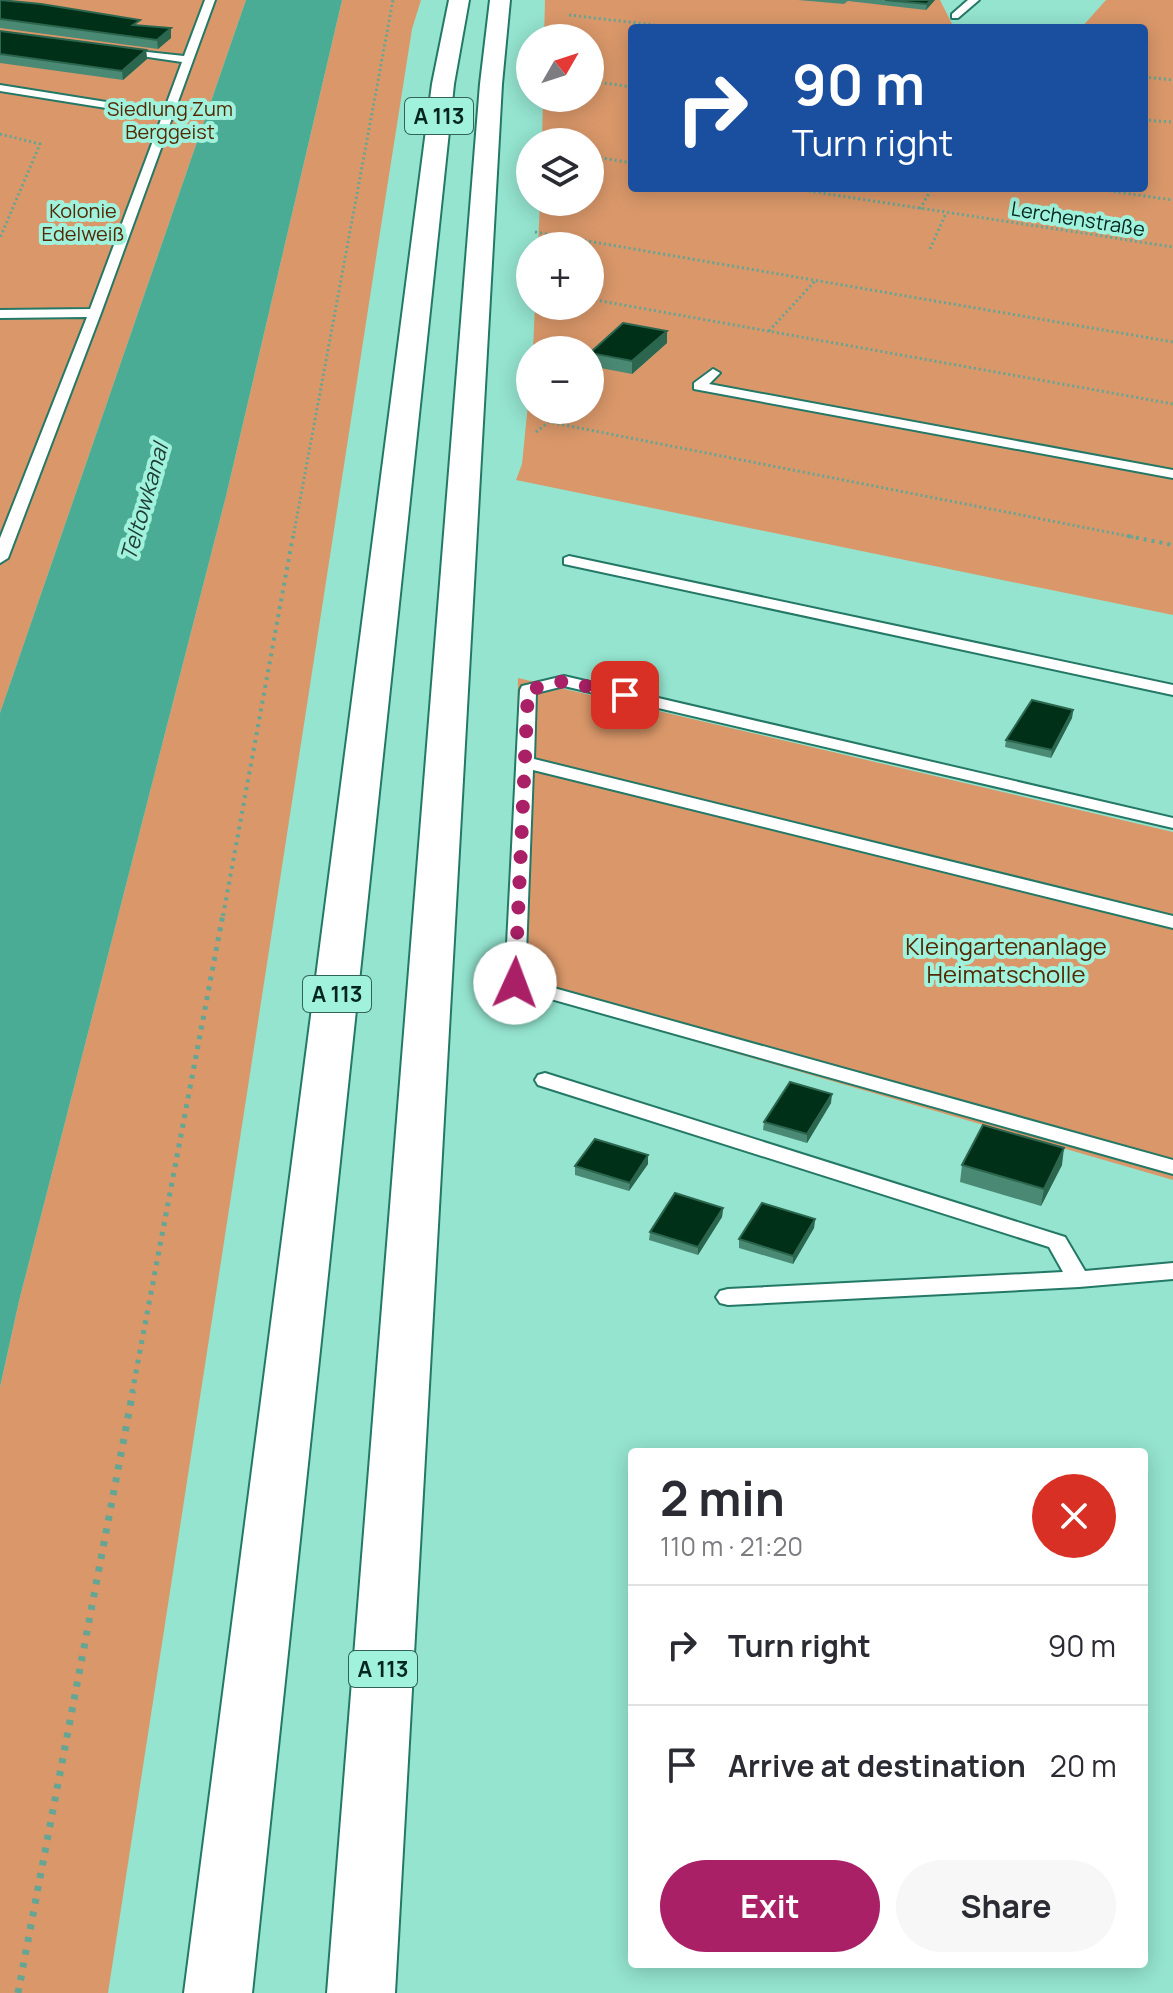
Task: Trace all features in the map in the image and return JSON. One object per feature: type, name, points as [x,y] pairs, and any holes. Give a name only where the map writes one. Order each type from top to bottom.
[{"type":"highway","name":"A 113","points":[[361,1993],[491,84],[500,0]]},
{"type":"highway","name":"A 113","points":[[218,1993],[443,84],[458,4]]},
{"type":"lane","points":[[0,558],[95,313],[210,0]]},
{"type":"lane","points":[[955,16],[974,0]]},
{"type":"lane","points":[[111,51],[187,59]]},
{"type":"lane","points":[[0,88],[125,108],[169,111]]},
{"type":"lane","points":[[0,314],[95,313]]},
{"type":"lane","points":[[713,373],[699,386],[1173,474]]},
{"type":"lane","points":[[569,561],[1173,690]]},
{"type":"lane","points":[[1173,823],[564,681],[528,690],[515,983],[1173,1167]]},
{"type":"lane","points":[[524,762],[1173,922]]},
{"type":"lane","points":[[545,1080],[1057,1242],[1079,1279]]},
{"type":"lane","points":[[728,1297],[1079,1279],[1173,1271]]},
{"type":"path","points":[[18,1993],[393,0]]},
{"type":"path","points":[[569,15],[646,24]]},
{"type":"path","points":[[1148,77],[1173,80]]},
{"type":"path","points":[[604,83],[628,86]]},
{"type":"path","points":[[1148,120],[1173,122]]},
{"type":"path","points":[[0,134],[40,144],[0,238]]},
{"type":"path","points":[[604,158],[628,162]]},
{"type":"path","name":"Lerchenstraße","points":[[814,192],[1173,247]]},
{"type":"path","points":[[920,209],[930,192]]},
{"type":"path","points":[[1117,192],[1173,200]]},
{"type":"path","points":[[930,249],[946,213]]},
{"type":"path","points":[[604,244],[1173,342]]},
{"type":"path","points":[[769,331],[815,280]]},
{"type":"path","points":[[604,302],[1173,404]]},
{"type":"path","points":[[536,432],[549,422],[1173,545]]},
{"type":"green space","name":"Kolonie Edelweiß","points":[[0,0],[246,0],[0,713]]},
{"type":"green space","points":[[342,0],[421,0],[412,29],[376,258],[108,1993],[0,1993],[0,1387],[19,1301],[226,496]]},
{"type":"green space","points":[[545,0],[940,0],[952,24],[628,24],[628,192],[1148,192],[1148,24],[1085,24],[1106,0],[1173,0],[1173,615],[516,480],[522,464],[526,424],[604,424],[604,336],[534,336],[534,320],[604,320],[604,232],[539,232],[539,216],[604,216],[604,128],[542,128],[543,112],[604,112],[604,24],[544,24]]},
{"type":"green space","name":"Kleingartenanlage Heimatscholle","points":[[518,678],[1173,832],[1173,1180],[511,988]]},
{"type":"water","name":"Teltowkanal","points":[[246,0],[342,0],[226,496],[19,1301],[0,1387],[0,713]]},
{"type":"building","points":[[0,0],[140,20],[133,25],[171,28],[157,40],[0,19]]},
{"type":"building","points":[[885,0],[931,0],[927,4]]},
{"type":"building","points":[[0,31],[146,50],[122,71],[0,54]]},
{"type":"building","points":[[623,323],[667,331],[632,361],[604,356],[604,340]]},
{"type":"building","points":[[1032,700],[1073,710],[1052,750],[1006,740]]},
{"type":"building","points":[[790,1082],[832,1094],[807,1134],[764,1122]]},
{"type":"building","points":[[983,1125],[1064,1148],[1044,1189],[962,1165]]},
{"type":"building","points":[[595,1139],[648,1155],[630,1183],[575,1166]]},
{"type":"building","points":[[675,1193],[723,1208],[698,1247],[650,1232]]},
{"type":"building","points":[[762,1203],[815,1219],[793,1256],[739,1239]]},
{"type":"route","points":[[515,983],[528,690],[564,681],[625,695]]},
{"type":"park label","name":"Siedlung Zum Berggeist","points":[[170,120]]}]
